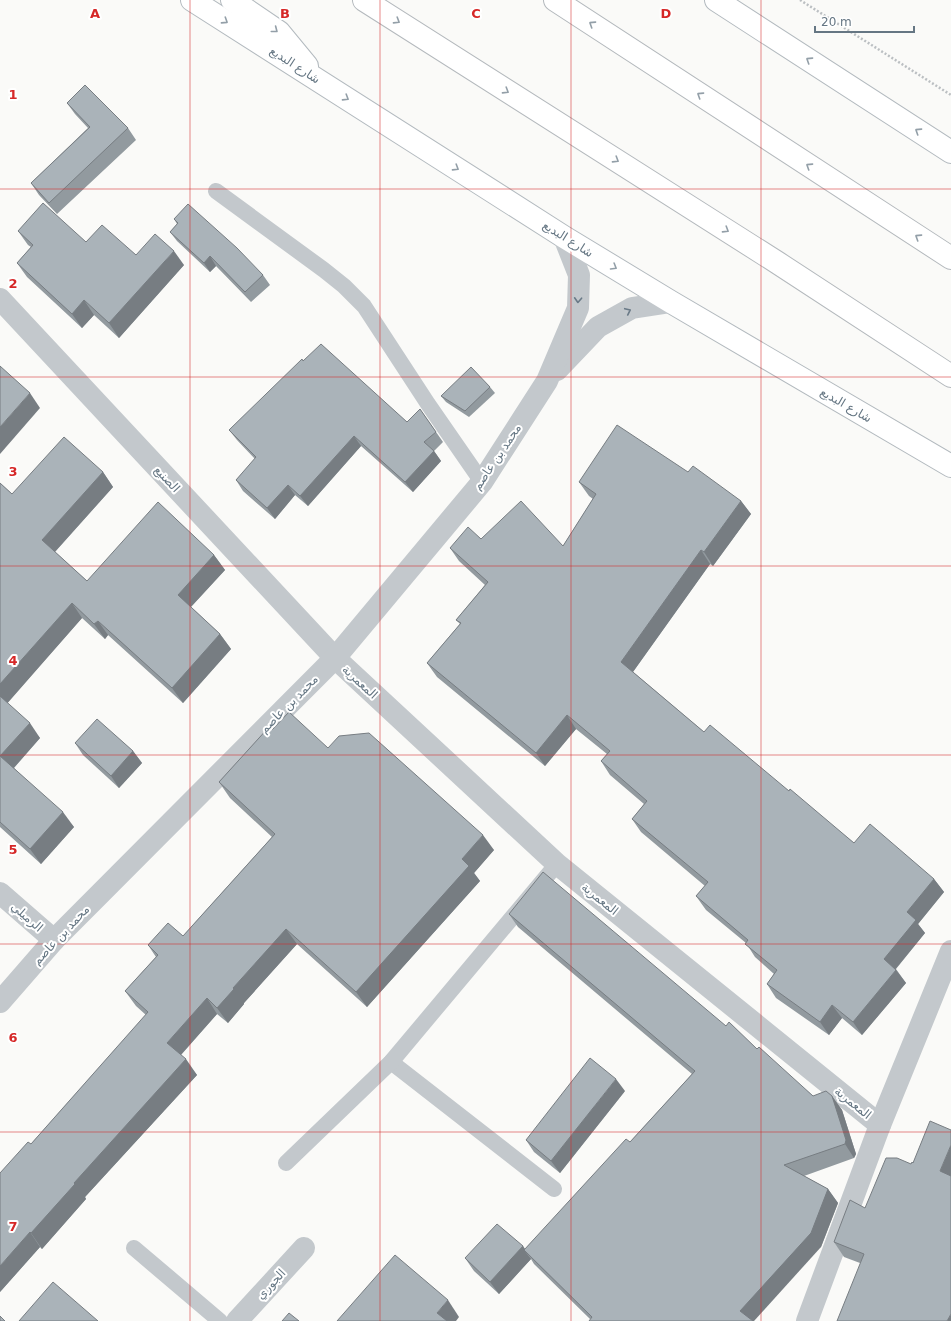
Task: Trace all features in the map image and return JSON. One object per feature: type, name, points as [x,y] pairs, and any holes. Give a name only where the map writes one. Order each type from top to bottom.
[{"type":"main road","name":"شارع البديع","points":[[192,0],[564,236],[671,302],[951,466]]},
{"type":"main road","points":[[232,0],[279,32],[318,80]]},
{"type":"main road","points":[[364,0],[771,259],[951,376]]},
{"type":"main road","points":[[554,0],[951,258]]},
{"type":"main road","points":[[716,0],[951,152]]},
{"type":"street","name":"محمد بن عاصم","points":[[0,1002],[54,940],[335,658],[482,482],[547,381],[578,308],[579,275],[564,236]]},
{"type":"street","name":"الصنيع","points":[[0,299],[335,658]]},
{"type":"street","name":"محمد بن عاصم","points":[[547,381],[598,327],[632,308],[671,302]]},
{"type":"street","name":"المعمرية","points":[[335,658],[557,864],[880,1125]]},
{"type":"street","name":"الرميلي","points":[[0,893],[54,940]]},
{"type":"street","name":"المعمرية","points":[[806,1321],[880,1125],[951,951]]},
{"type":"street","name":"الجوري","points":[[237,1321],[304,1248]]},
{"type":"lane","points":[[216,191],[324,270],[344,286],[364,306],[428,404],[482,482]]},
{"type":"lane","points":[[286,1163],[391,1062],[557,864]]},
{"type":"lane","points":[[391,1062],[554,1189]]},
{"type":"lane","points":[[134,1248],[220,1321]]},
{"type":"path","points":[[800,0],[951,95]]},
{"type":"building","points":[[85,85],[128,128],[49,203],[31,183],[90,127],[67,103]]},
{"type":"building","points":[[43,203],[86,242],[102,225],[136,255],[155,234],[174,251],[109,323],[84,300],[72,314],[17,263],[33,245],[18,231]]},
{"type":"building","points":[[188,204],[237,248],[263,275],[245,292],[210,256],[204,263],[170,232],[178,223],[174,219]]},
{"type":"building","points":[[321,344],[407,422],[420,409],[436,432],[424,442],[434,451],[405,482],[354,436],[300,496],[288,485],[267,508],[236,480],[256,457],[229,430],[302,359],[303,361]]},
{"type":"building","points":[[0,366],[30,393],[0,427]]},
{"type":"building","points":[[471,367],[490,387],[465,411],[441,396]]},
{"type":"building","points":[[617,425],[688,472],[693,466],[741,501],[704,552],[701,550],[621,662],[704,732],[710,725],[789,791],[790,789],[854,843],[870,824],[934,879],[907,912],[916,920],[884,959],[896,970],[853,1022],[832,1005],[820,1022],[767,984],[777,970],[745,944],[748,940],[696,896],[708,882],[632,819],[647,801],[601,761],[610,751],[567,715],[536,753],[427,663],[461,623],[456,620],[488,582],[450,548],[468,527],[481,539],[521,501],[563,546],[596,494],[579,482]]},
{"type":"building","points":[[64,437],[103,472],[42,540],[87,581],[158,502],[214,555],[178,595],[220,634],[172,688],[98,621],[94,624],[72,603],[0,684],[0,483],[12,494]]},
{"type":"building","points":[[0,696],[30,723],[0,756]]},
{"type":"building","points":[[289,712],[328,748],[339,736],[369,733],[483,835],[462,859],[469,866],[356,992],[286,929],[217,1008],[207,998],[167,1043],[186,1059],[0,1266],[0,1173],[28,1142],[31,1144],[148,1012],[125,991],[158,955],[148,945],[168,923],[183,936],[275,834],[219,782],[269,727],[272,730]]},
{"type":"building","points":[[97,719],[133,751],[111,776],[75,743]]},
{"type":"building","points":[[0,756],[63,812],[30,849],[0,822]]},
{"type":"building","points":[[543,872],[726,1026],[729,1022],[757,1049],[759,1047],[813,1096],[826,1091],[832,1096],[846,1140],[845,1144],[784,1165],[828,1189],[811,1233],[740,1311],[753,1321],[589,1321],[592,1317],[524,1250],[626,1139],[630,1142],[695,1071],[509,914]]},
{"type":"building","points":[[590,1058],[616,1079],[551,1161],[526,1140]]},
{"type":"building","points":[[930,1121],[951,1130],[951,1145],[940,1171],[951,1176],[951,1314],[947,1321],[837,1321],[864,1254],[834,1242],[850,1200],[865,1208],[886,1158],[897,1158],[911,1164],[912,1162],[913,1163]]},
{"type":"building","points":[[497,1224],[523,1246],[490,1282],[465,1258]]},
{"type":"building","points":[[395,1255],[448,1300],[437,1313],[447,1321],[337,1321]]},
{"type":"building","points":[[53,1282],[98,1321],[19,1321]]},
{"type":"building","points":[[289,1313],[299,1321],[282,1321]]},
{"type":"building","points":[[0,1316],[5,1321],[0,1321]]}]
